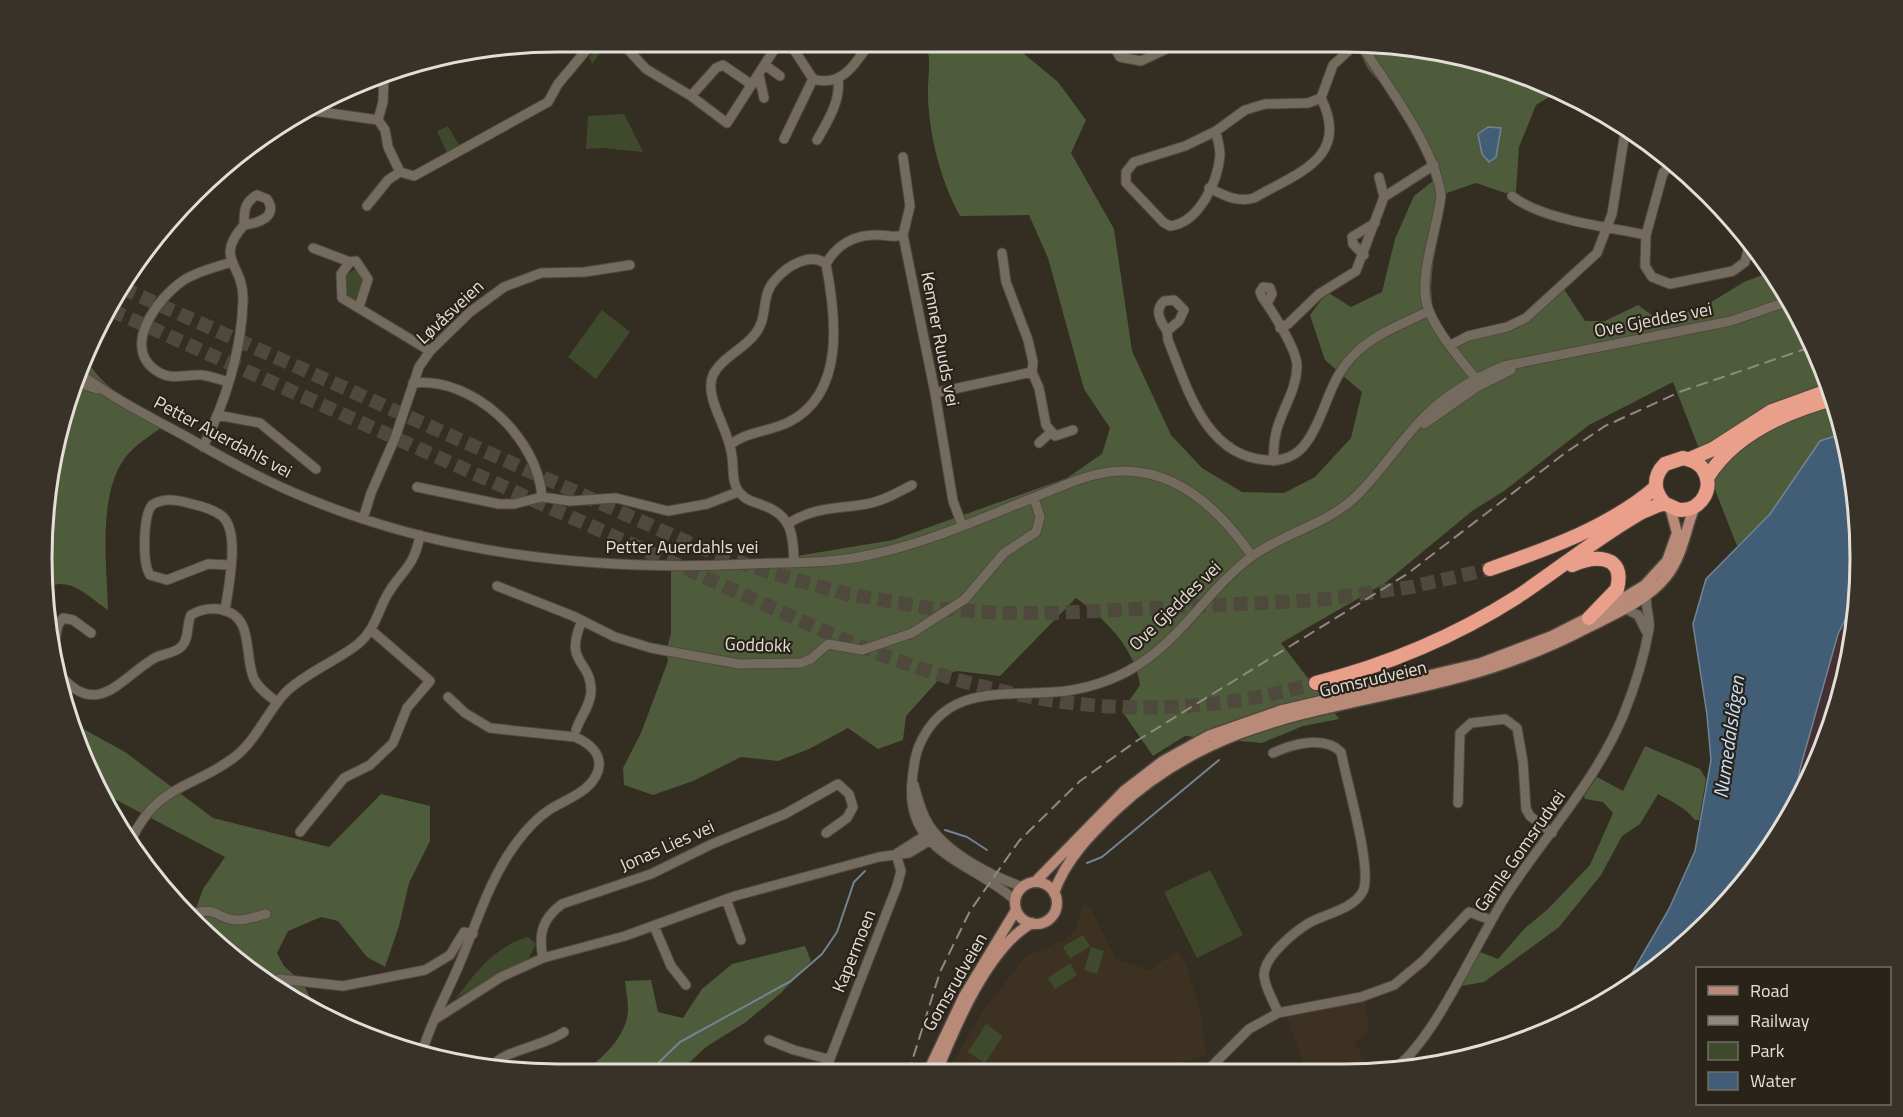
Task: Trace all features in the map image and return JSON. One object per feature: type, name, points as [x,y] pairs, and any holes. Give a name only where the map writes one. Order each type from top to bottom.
[{"type":"highway","points":[[1668,506],[1656,487],[1658,474],[1665,464],[1677,458],[1690,459],[1713,449],[1772,411],[1823,393]]},
{"type":"highway","points":[[1707,478],[1725,453],[1756,431],[1799,410],[1826,401]]},
{"type":"highway","points":[[1316,683],[1394,660],[1490,613],[1544,579],[1636,515],[1668,506],[1683,510],[1695,506],[1706,494],[1707,478],[1701,466],[1690,459]]},
{"type":"highway","points":[[1490,569],[1573,537],[1656,487]]},
{"type":"highway","points":[[1544,579],[1586,559],[1597,557],[1610,561],[1617,573],[1617,589],[1589,618]]},
{"type":"main road","name":"Gomsrudveien","points":[[1035,882],[1058,862],[1101,813],[1139,779],[1163,761],[1208,736],[1274,712],[1481,663],[1535,643],[1589,618],[1645,585],[1663,567],[1673,549],[1677,533],[1668,506]]},
{"type":"main road","name":"Gomsrudveien","points":[[1054,893],[1067,863],[1130,797],[1168,768],[1211,744],[1284,718],[1483,671],[1563,640],[1624,608],[1647,594],[1665,578],[1674,565],[1695,506]]},
{"type":"main road","points":[[1035,882],[1046,885],[1054,893],[1056,905],[1053,914],[1042,923],[1032,924],[1021,918],[1016,905],[1023,887],[1035,882]]},
{"type":"main road","name":"Gomsrudveien","points":[[932,1064],[964,996],[1016,905]]},
{"type":"main road","name":"Gomsrudveien","points":[[940,1064],[962,1016],[985,976],[1009,941],[1032,924]]},
{"type":"street","points":[[321,112],[378,120],[385,130],[388,147],[400,172],[414,176],[548,102],[562,79],[585,52]]},
{"type":"street","points":[[630,52],[646,69],[692,96],[727,123],[772,52]]},
{"type":"street","points":[[795,52],[813,79],[825,82],[838,79],[853,67],[863,52]]},
{"type":"street","points":[[1117,52],[1120,57],[1141,61],[1160,52]]},
{"type":"street","points":[[1209,188],[1244,201],[1254,198],[1317,161],[1331,133],[1330,121],[1321,98],[1333,65],[1348,52]]},
{"type":"street","points":[[1365,53],[1434,165],[1441,195],[1425,287],[1429,311],[1474,383]]},
{"type":"street","points":[[692,96],[716,68],[723,65],[752,85]]},
{"type":"street","points":[[765,65],[780,76]]},
{"type":"street","points":[[759,75],[764,98]]},
{"type":"street","points":[[784,139],[813,79]]},
{"type":"street","points":[[817,140],[836,102],[840,89],[838,79]]},
{"type":"street","points":[[378,120],[383,102],[383,84]]},
{"type":"street","points":[[1216,131],[1220,155],[1209,188],[1194,214],[1186,222],[1170,226],[1153,214],[1132,192],[1124,177],[1134,162],[1185,146],[1216,131],[1255,106],[1308,103],[1321,98]]},
{"type":"street","points":[[1451,345],[1468,336],[1507,327],[1526,318],[1597,254],[1608,228],[1624,137]]},
{"type":"street","name":"Kemner Ruuds vei","points":[[903,157],[909,206],[903,235],[935,393],[953,501],[962,525]]},
{"type":"street","points":[[1384,197],[1434,165]]},
{"type":"street","points":[[1667,169],[1663,173],[1646,235],[1645,266],[1657,281],[1670,284],[1733,271],[1745,262],[1747,252]]},
{"type":"street","points":[[367,206],[388,180],[400,172]]},
{"type":"street","points":[[1280,328],[1288,324],[1319,294],[1356,271],[1364,255],[1384,197],[1379,177]]},
{"type":"street","points":[[1512,196],[1533,208],[1608,228],[1646,235]]},
{"type":"street","points":[[1364,255],[1353,244],[1352,237],[1375,223]]},
{"type":"street","points":[[203,447],[228,382],[238,340],[243,300],[241,281],[232,262],[229,246],[244,225]]},
{"type":"street","points":[[730,446],[744,435],[765,431],[791,421],[819,394],[827,378],[833,348],[832,307],[826,264],[837,249],[857,237],[903,235]]},
{"type":"street","points":[[313,248],[350,262],[356,261],[361,265],[368,279],[359,307]]},
{"type":"street","points":[[1002,253],[1004,276],[1028,340],[1033,362],[1032,372],[1039,388],[1046,425],[1050,433],[1060,436],[1073,430]]},
{"type":"street","points":[[794,562],[789,523],[776,510],[747,499],[738,492],[730,446],[719,411],[710,395],[712,377],[721,365],[756,333],[762,321],[766,291],[773,281],[805,260],[816,258],[826,264]]},
{"type":"street","points":[[228,382],[208,376],[165,375],[149,365],[141,347],[147,323],[168,293],[188,278],[232,262]]},
{"type":"street","points":[[350,262],[341,274],[339,284],[342,298],[430,351]]},
{"type":"street","name":"Løvåsveien","points":[[363,519],[371,493],[393,445],[412,383],[430,351],[478,306],[513,282],[541,273],[585,272],[630,265]]},
{"type":"street","points":[[1267,304],[1298,366],[1273,440],[1274,461]]},
{"type":"street","name":"Ove Gjeddes vei","points":[[1016,905],[946,856],[929,836],[920,808],[912,779],[915,755],[924,736],[936,720],[953,706],[984,694],[1064,691],[1091,686],[1116,677],[1143,662],[1163,645],[1219,585],[1252,556],[1327,517],[1347,504],[1400,447],[1474,383],[1521,364],[1731,321],[1782,304]]},
{"type":"street","points":[[1167,331],[1168,340],[1196,407],[1207,426],[1225,444],[1242,454],[1274,461],[1293,455],[1306,443],[1335,380],[1359,349],[1429,311]]},
{"type":"street","points":[[935,393],[1032,372]]},
{"type":"street","name":"Petter Auerdahls vei","points":[[86,378],[100,389],[203,447],[295,493],[363,519],[420,535],[498,551],[624,565],[687,567],[834,561],[871,555],[962,525],[1106,472],[1137,471],[1174,482],[1200,500],[1235,533],[1252,556]]},
{"type":"street","points":[[412,383],[432,382],[449,386],[483,403],[497,414],[533,463],[542,497]]},
{"type":"street","name":"Petter Auerdahls vei","points":[[84,384],[100,389]]},
{"type":"street","points":[[217,415],[260,423],[316,469]]},
{"type":"street","points":[[1039,443],[1050,433]]},
{"type":"street","points":[[789,523],[817,510],[861,505],[880,500],[912,485]]},
{"type":"street","points":[[417,487],[507,504],[542,497],[570,501],[621,498],[668,512],[707,504],[738,492]]},
{"type":"street","name":"Goddokk","points":[[497,586],[582,620],[615,637],[651,648],[739,664],[801,663],[830,644],[854,650],[871,647],[912,633],[970,595],[1004,553],[1036,532],[1040,517],[1034,498]]},
{"type":"street","points":[[225,611],[230,565],[231,537],[228,524],[221,516],[195,504],[174,500],[157,501],[149,509],[145,523],[146,565],[150,575],[167,580],[207,564],[230,565]]},
{"type":"street","points":[[134,835],[149,812],[163,797],[184,783],[221,767],[255,736],[277,702],[294,686],[357,645],[371,630],[386,596],[411,565],[420,535]]},
{"type":"street","name":"Gamle Gomsrudvei","points":[[1403,1061],[1427,1033],[1491,920],[1520,875],[1582,792],[1617,729],[1632,691],[1648,633],[1645,608],[1647,594]]},
{"type":"street","points":[[1624,608],[1638,615],[1648,633]]},
{"type":"street","points":[[68,681],[80,690],[94,695],[106,694],[154,657],[181,647],[186,639],[191,615],[211,609],[225,611],[237,618],[247,633],[255,680],[277,702]]},
{"type":"street","points":[[57,628],[63,618],[73,620],[91,633]]},
{"type":"street","points":[[576,730],[588,703],[591,689],[575,654],[575,640],[582,620]]},
{"type":"street","points":[[300,832],[344,778],[370,765],[396,740],[407,708],[430,681],[371,630]]},
{"type":"street","points":[[425,1046],[492,881],[518,840],[542,815],[585,789],[594,780],[599,769],[598,759],[588,742],[575,737],[490,728],[465,713],[448,698]]},
{"type":"street","points":[[1458,803],[1460,733],[1471,723],[1505,719],[1516,728],[1523,762],[1526,809],[1530,816],[1552,833]]},
{"type":"street","points":[[1273,753],[1285,747],[1324,742],[1335,746],[1341,752],[1358,818],[1366,877],[1363,891],[1353,902],[1308,924],[1277,952],[1265,968],[1265,981],[1278,1013]]},
{"type":"street","name":"Jonas Lies vei","points":[[543,958],[540,942],[543,924],[552,911],[562,904],[651,874],[712,844],[785,814],[838,784],[849,794],[853,807],[847,818],[826,832]]},
{"type":"street","points":[[437,1018],[501,977],[543,958],[654,926],[726,899],[896,854],[909,854],[929,836]]},
{"type":"street","name":"Ove Gjeddes vei","points":[[929,836],[1008,882],[1023,887]]},
{"type":"street","name":"Kapermoen","points":[[827,1064],[897,886],[901,867],[896,854]]},
{"type":"street","points":[[726,899],[741,940]]},
{"type":"street","points":[[197,912],[203,909],[212,910],[238,920],[266,914]]},
{"type":"street","points":[[1212,1064],[1249,1029],[1278,1013],[1318,1007],[1383,991],[1423,961],[1469,912],[1491,920]]},
{"type":"street","points":[[654,926],[669,961],[686,985]]},
{"type":"street","points":[[279,979],[343,986],[404,975],[438,964],[450,955],[464,932],[472,934]]},
{"type":"street","points":[[497,1060],[541,1044],[564,1032]]},
{"type":"street","points":[[769,1040],[794,1050],[828,1059]]},
{"type":"shaded area","points":[[1847,616],[1841,657],[1824,721],[1797,783],[1800,769],[1838,634]]},
{"type":"shaded area","points":[[1084,905],[1090,907],[1116,959],[1150,970],[1178,950],[1187,967],[1201,1015],[1206,1054],[1180,1064],[956,1064],[953,1062],[982,1012],[1025,957],[1066,939],[1075,929]]},
{"type":"shaded area","points":[[1365,1000],[1369,1032],[1354,1042],[1367,1063],[1304,1064],[1286,1016]]},
{"type":"green space","points":[[593,52],[601,52],[592,64],[589,57]]},
{"type":"green space","points":[[928,52],[1022,52],[1058,82],[1086,120],[1071,153],[1114,229],[1132,351],[1171,435],[1202,468],[1242,492],[1284,493],[1315,477],[1351,438],[1362,392],[1325,360],[1310,315],[1327,292],[1351,307],[1382,292],[1395,239],[1414,196],[1433,181],[1421,145],[1399,104],[1368,69],[1360,53],[1443,62],[1507,79],[1550,96],[1536,105],[1519,147],[1516,192],[1505,193],[1476,183],[1441,195],[1441,225],[1433,263],[1431,288],[1433,312],[1452,343],[1511,322],[1562,286],[1585,321],[1605,321],[1638,305],[1660,321],[1705,306],[1744,282],[1763,275],[1783,306],[1812,365],[1824,396],[1835,436],[1820,441],[1770,514],[1737,546],[1673,382],[1589,425],[1504,491],[1472,511],[1385,583],[1281,643],[1339,719],[1303,726],[1262,743],[1185,736],[1153,756],[1122,711],[1140,685],[1132,659],[1108,625],[1076,598],[1000,676],[957,671],[943,675],[906,716],[903,740],[878,749],[848,728],[809,749],[778,761],[741,757],[693,781],[653,795],[624,785],[623,768],[641,733],[668,661],[666,651],[671,634],[671,564],[761,562],[893,540],[1067,478],[1102,454],[1110,428],[1084,389],[1048,258],[1029,215],[960,216],[953,203],[942,174],[931,129],[928,99]]},
{"type":"green space","points":[[624,114],[643,152],[602,148],[586,149],[588,116]]},
{"type":"green space","points":[[448,126],[460,147],[447,153],[437,131]]},
{"type":"green space","points":[[357,268],[366,279],[354,301],[345,294],[345,275]]},
{"type":"green space","points":[[602,310],[630,332],[596,379],[568,357]]},
{"type":"green space","points":[[91,366],[113,390],[167,423],[130,452],[119,467],[112,485],[106,527],[108,610],[77,588],[60,584],[54,586],[52,558],[57,492],[70,428]]},
{"type":"green space","points":[[82,728],[125,752],[213,818],[329,847],[381,794],[430,806],[430,841],[409,883],[399,926],[385,967],[367,957],[338,921],[321,917],[288,931],[277,953],[284,966],[303,983],[311,1000],[250,960],[195,910],[203,889],[225,857],[113,798]]},
{"type":"green space","points":[[1645,746],[1700,769],[1706,779],[1699,820],[1695,820],[1683,808],[1658,794],[1640,824],[1622,836],[1601,875],[1559,927],[1484,982],[1461,986],[1480,952],[1498,959],[1525,928],[1547,910],[1590,865],[1613,813],[1603,802],[1585,799],[1584,796],[1597,777],[1623,791]]},
{"type":"green space","points":[[1210,870],[1243,935],[1197,958],[1164,892]]},
{"type":"green space","points":[[1083,935],[1090,946],[1070,959],[1063,947]]},
{"type":"green space","points":[[528,937],[536,944],[529,958],[456,998],[496,953]]},
{"type":"green space","points":[[805,946],[811,961],[781,993],[746,1022],[706,1047],[688,1064],[594,1064],[623,1030],[628,1010],[625,981],[651,980],[658,1012],[683,1018],[702,989],[732,964]]},
{"type":"green space","points":[[1091,947],[1104,951],[1097,974],[1084,970]]},
{"type":"green space","points":[[1070,963],[1077,975],[1055,989],[1048,978]]},
{"type":"green space","points":[[986,1024],[1003,1036],[985,1063],[968,1052]]},
{"type":"water","points":[[1488,127],[1501,128],[1496,157],[1489,162],[1482,154],[1478,134]]},
{"type":"water","name":"Numedalslågen","points":[[1835,436],[1841,460],[1849,525],[1849,592],[1847,616],[1838,634],[1797,783],[1765,840],[1725,892],[1678,939],[1630,976],[1669,909],[1695,851],[1711,760],[1707,715],[1693,624],[1706,579],[1770,514],[1820,441]]},
{"type":"waterway","points":[[1087,863],[1102,857],[1219,760]]},
{"type":"waterway","points":[[945,830],[967,837],[987,850]]},
{"type":"waterway","points":[[657,1064],[680,1042],[791,981],[822,954],[837,932],[854,882],[865,871]]},
{"type":"tunnel","points":[[129,291],[696,546],[768,572],[847,594],[929,608],[999,613],[1056,613],[1318,600],[1411,587],[1490,569]]},
{"type":"tunnel","points":[[116,312],[833,635],[892,659],[952,678],[1011,693],[1070,703],[1130,707],[1191,706],[1253,698],[1316,683]]},
{"type":"railway","points":[[911,1064],[940,972],[970,911],[1019,841],[1080,781],[1138,740],[1407,574],[1565,453],[1605,426],[1682,391],[1805,349]]}]
